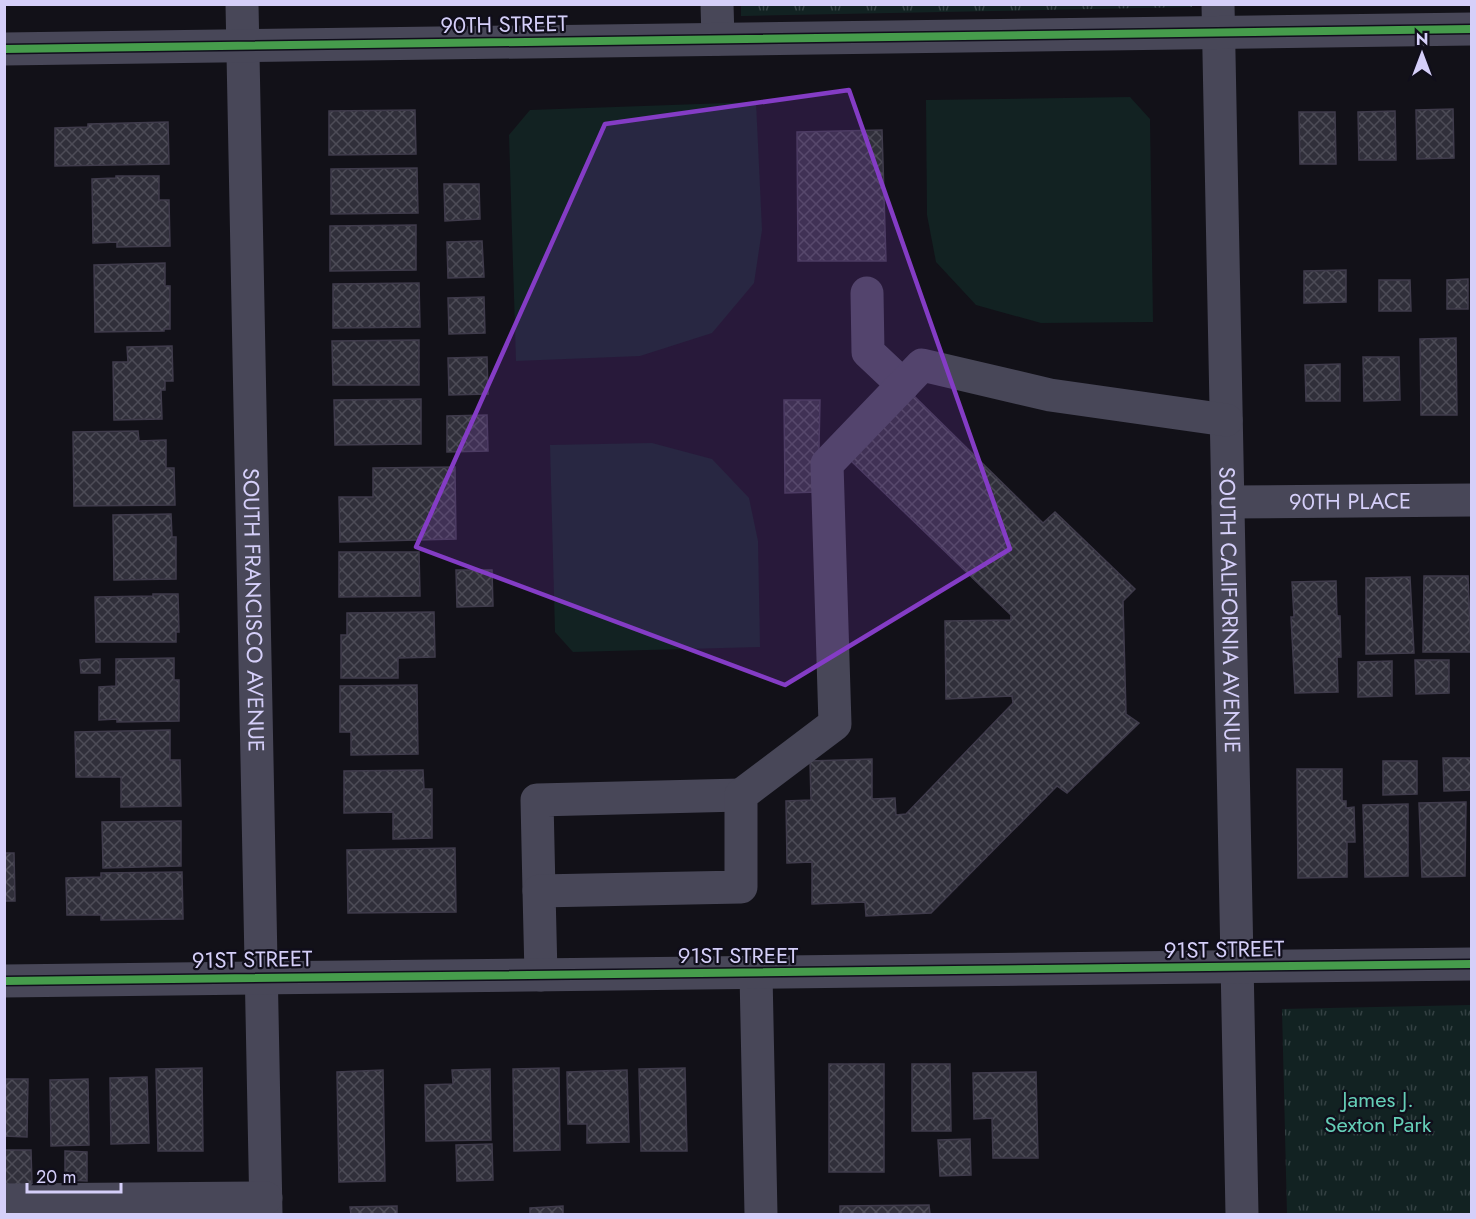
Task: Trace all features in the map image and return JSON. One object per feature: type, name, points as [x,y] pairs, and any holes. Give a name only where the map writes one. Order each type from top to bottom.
[{"type":"street","name":"SOUTH FRANCISCO AVENUE","points":[[242,4],[266,1206]]},
{"type":"street","points":[[717,4],[718,39]]},
{"type":"street","name":"90TH STREET","points":[[4,49],[718,39],[1219,18],[1472,28]]},
{"type":"street","name":"SOUTH CALIFORNIA AVENUE","points":[[1219,18],[1242,1215]]},
{"type":"street","points":[[867,293],[868,352],[903,385]]},
{"type":"street","points":[[541,975],[537,800],[741,795],[835,724],[828,464],[922,365],[1050,395],[1226,420]]},
{"type":"street","name":"90TH PLACE","points":[[1228,502],[1472,500]]},
{"type":"street","points":[[539,891],[741,886],[741,795]]},
{"type":"street","name":"91ST STREET","points":[[4,981],[1472,964]]},
{"type":"street","points":[[756,974],[761,1215]]},
{"type":"street","points":[[21,1204],[266,1206]]},
{"type":"highlighted area","points":[[849,90],[1010,549],[785,685],[416,547],[605,124]]},
{"type":"green space","points":[[741,5],[1192,5],[1192,7],[741,16]]},
{"type":"green space","points":[[1130,97],[1150,119],[1153,322],[1041,323],[976,305],[936,262],[927,215],[926,100]]},
{"type":"green space","points":[[756,102],[762,230],[754,283],[712,333],[640,356],[516,361],[509,135],[530,110]]},
{"type":"green space","points":[[652,443],[712,459],[749,498],[758,541],[760,647],[573,652],[555,632],[550,445]]},
{"type":"green space","name":"James J. Sexton Park","points":[[1471,1005],[1471,1214],[1287,1214],[1282,1009]]},
{"type":"building","points":[[1453,109],[1454,158],[1417,159],[1416,110]]},
{"type":"building","points":[[415,110],[416,154],[329,155],[329,111]]},
{"type":"building","points":[[1395,111],[1396,160],[1359,160],[1358,112]]},
{"type":"building","points":[[1299,112],[1335,112],[1336,164],[1300,164]]},
{"type":"building","points":[[168,122],[169,164],[55,166],[55,128],[88,127],[88,124]]},
{"type":"building","points":[[882,130],[886,261],[798,261],[797,132]]},
{"type":"building","points":[[417,168],[418,213],[331,214],[331,169]]},
{"type":"building","points":[[116,176],[159,176],[159,200],[169,200],[170,246],[117,247],[117,242],[93,243],[92,179],[116,178]]},
{"type":"building","points":[[444,184],[479,184],[480,219],[445,221]]},
{"type":"building","points":[[416,225],[416,270],[330,271],[330,226]]},
{"type":"building","points":[[482,241],[484,277],[448,278],[447,242]]},
{"type":"building","points":[[165,263],[165,286],[170,286],[170,329],[95,332],[94,265]]},
{"type":"building","points":[[1346,270],[1346,302],[1304,303],[1304,271]]},
{"type":"building","points":[[1468,279],[1468,309],[1447,309],[1447,280]]},
{"type":"building","points":[[1379,280],[1410,280],[1411,311],[1379,311]]},
{"type":"building","points":[[419,283],[420,327],[333,328],[333,284]]},
{"type":"building","points":[[484,297],[485,333],[449,334],[448,298]]},
{"type":"building","points":[[1456,338],[1457,415],[1421,415],[1420,339]]},
{"type":"building","points":[[419,340],[419,385],[333,385],[332,341]]},
{"type":"building","points":[[172,346],[173,381],[165,381],[165,390],[161,390],[162,419],[114,420],[113,362],[128,362],[127,347]]},
{"type":"building","points":[[487,357],[488,394],[449,395],[448,358]]},
{"type":"building","points":[[1363,357],[1399,357],[1400,400],[1364,401]]},
{"type":"building","points":[[1340,364],[1340,401],[1306,401],[1305,365]]},
{"type":"building","points":[[911,393],[1043,523],[1055,512],[1135,589],[1123,601],[1126,714],[1139,723],[1067,793],[1057,786],[931,913],[866,916],[865,902],[812,904],[812,862],[787,863],[786,801],[811,800],[810,761],[872,759],[872,799],[895,798],[896,815],[906,814],[1013,703],[1012,696],[946,699],[945,621],[1011,620],[1011,615],[847,457]]},
{"type":"building","points":[[421,399],[421,444],[335,445],[334,400]]},
{"type":"building","points":[[784,400],[820,400],[818,492],[785,493]]},
{"type":"building","points":[[487,415],[488,451],[447,452],[447,416]]},
{"type":"building","points":[[138,431],[139,441],[166,440],[166,468],[174,468],[175,505],[74,506],[73,432]]},
{"type":"building","points":[[455,467],[456,539],[340,542],[339,497],[373,497],[373,468]]},
{"type":"building","points":[[171,514],[172,537],[176,537],[176,579],[114,580],[113,515]]},
{"type":"building","points":[[339,552],[419,552],[420,596],[339,597]]},
{"type":"building","points":[[456,570],[492,570],[493,606],[457,607]]},
{"type":"building","points":[[1424,576],[1468,576],[1471,652],[1423,652]]},
{"type":"building","points":[[1410,577],[1414,653],[1366,654],[1366,578]]},
{"type":"building","points":[[1336,581],[1341,657],[1337,657],[1338,692],[1295,693],[1291,617],[1294,617],[1292,582]]},
{"type":"building","points":[[153,594],[178,594],[179,632],[176,632],[176,642],[96,642],[95,597],[153,596]]},
{"type":"building","points":[[434,612],[435,657],[398,658],[398,678],[341,678],[341,635],[347,635],[347,613]]},
{"type":"building","points":[[174,658],[174,680],[179,680],[179,721],[99,720],[99,687],[116,686],[116,659]]},
{"type":"building","points":[[100,659],[100,673],[81,673],[80,660]]},
{"type":"building","points":[[1415,660],[1449,660],[1449,693],[1416,694]]},
{"type":"building","points":[[1392,661],[1392,696],[1358,697],[1358,662]]},
{"type":"building","points":[[417,685],[418,754],[351,755],[351,732],[340,732],[340,686]]},
{"type":"building","points":[[170,730],[170,760],[180,760],[181,806],[121,807],[121,777],[76,777],[75,732]]},
{"type":"building","points":[[1443,758],[1471,758],[1472,790],[1444,791]]},
{"type":"building","points":[[1383,761],[1417,761],[1417,794],[1383,795]]},
{"type":"building","points":[[1297,769],[1342,769],[1342,801],[1346,801],[1346,808],[1354,807],[1355,842],[1347,842],[1347,877],[1298,878]]},
{"type":"building","points":[[423,770],[424,789],[432,789],[432,838],[393,839],[393,812],[344,813],[344,771]]},
{"type":"building","points":[[1466,802],[1465,876],[1422,877],[1419,803]]},
{"type":"building","points":[[1408,804],[1408,876],[1365,877],[1363,805]]},
{"type":"building","points":[[181,821],[181,866],[103,868],[102,822]]},
{"type":"building","points":[[455,848],[456,912],[348,913],[347,850]]},
{"type":"building","points":[[4,853],[14,853],[15,901],[4,901]]},
{"type":"building","points":[[182,872],[183,919],[101,920],[101,915],[67,915],[66,878],[101,877],[101,873]]},
{"type":"building","points":[[829,1064],[884,1064],[884,1172],[829,1172]]},
{"type":"building","points":[[912,1064],[950,1064],[951,1131],[912,1131]]},
{"type":"building","points":[[202,1068],[203,1151],[158,1151],[156,1069]]},
{"type":"building","points":[[559,1068],[560,1150],[514,1151],[513,1069]]},
{"type":"building","points":[[685,1068],[687,1151],[641,1151],[639,1069]]},
{"type":"building","points":[[490,1069],[491,1140],[426,1141],[425,1085],[453,1084],[452,1070]]},
{"type":"building","points":[[383,1070],[385,1181],[339,1182],[337,1072]]},
{"type":"building","points":[[627,1070],[629,1142],[587,1143],[587,1124],[568,1124],[567,1072]]},
{"type":"building","points":[[1036,1072],[1038,1158],[993,1158],[992,1118],[974,1119],[973,1073]]},
{"type":"building","points":[[147,1077],[149,1143],[111,1144],[110,1078]]},
{"type":"building","points":[[4,1079],[28,1079],[27,1137],[4,1136]]},
{"type":"building","points":[[88,1079],[89,1145],[51,1146],[50,1080]]},
{"type":"building","points":[[970,1139],[971,1175],[940,1176],[938,1140]]},
{"type":"building","points":[[492,1144],[493,1180],[457,1181],[456,1145]]},
{"type":"building","points":[[4,1150],[31,1150],[32,1185],[4,1186]]},
{"type":"building","points":[[65,1151],[87,1152],[87,1181],[65,1180]]},
{"type":"building","points":[[929,1205],[930,1214],[840,1214],[840,1206]]},
{"type":"building","points":[[397,1206],[397,1214],[351,1214],[350,1207]]},
{"type":"building","points":[[563,1206],[563,1214],[530,1214],[530,1208]]},
{"type":"cycle path","points":[[4,49],[1472,29]]},
{"type":"cycle path","points":[[4,981],[1472,964]]}]
